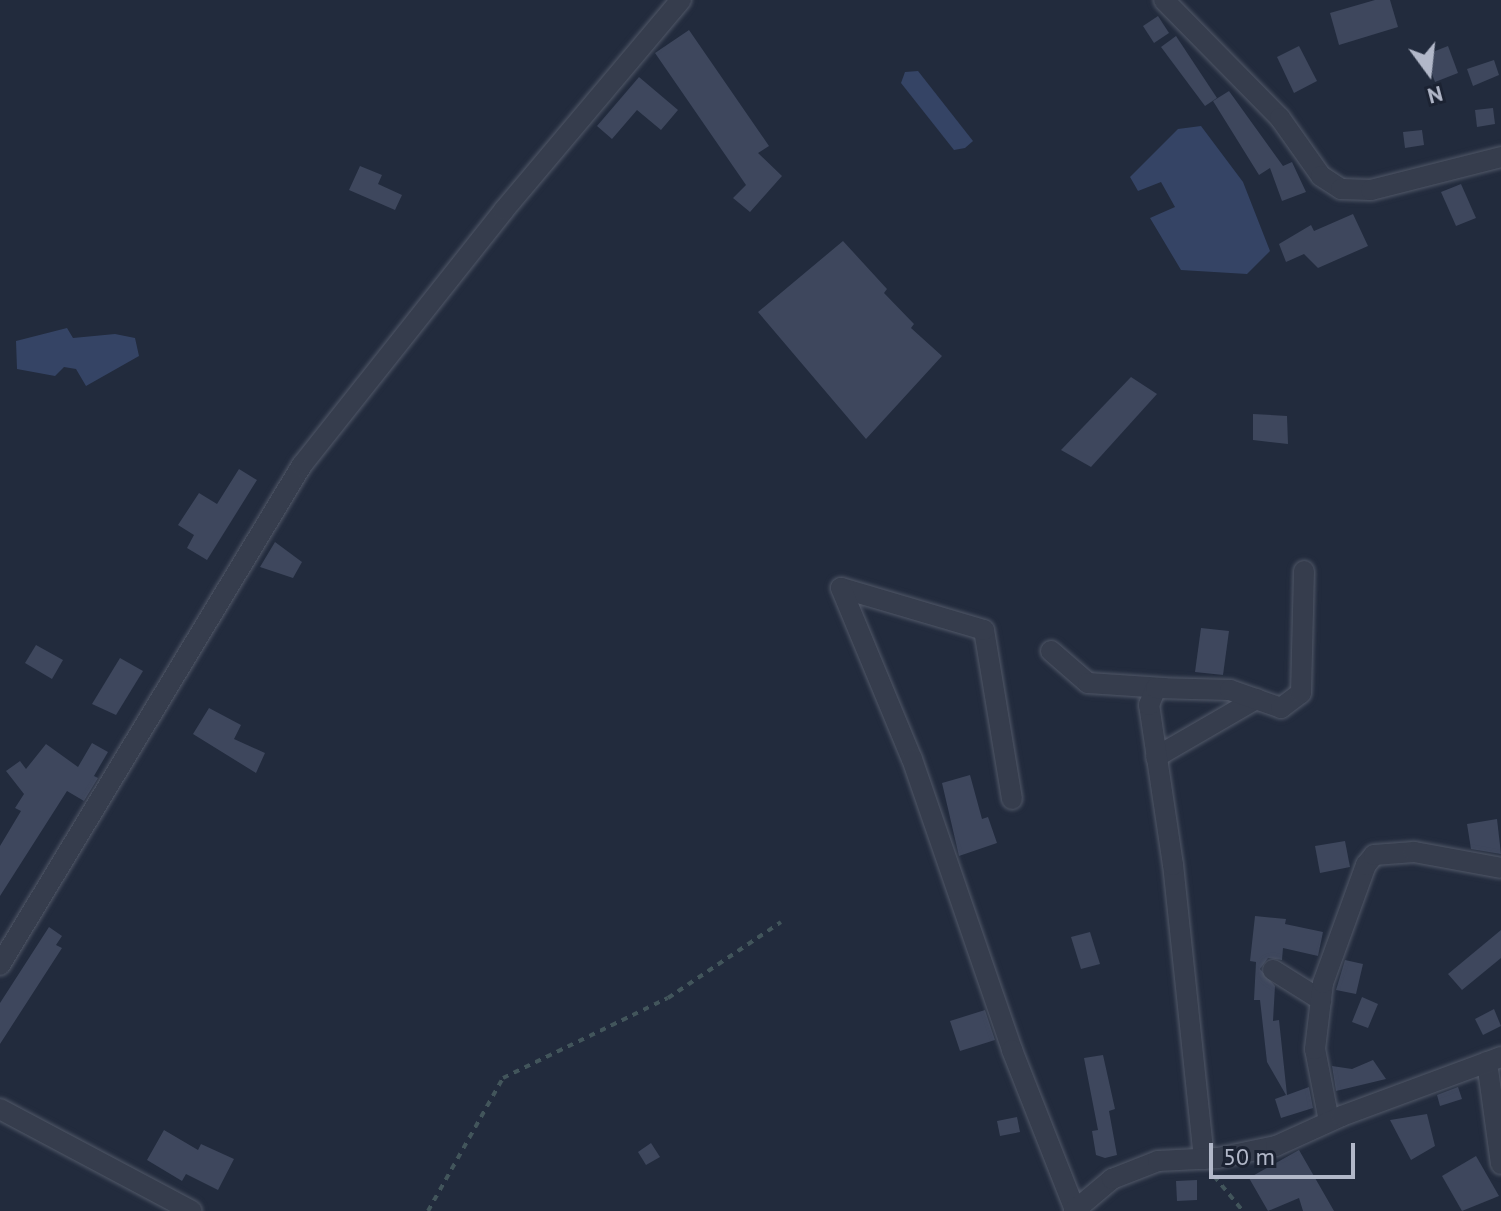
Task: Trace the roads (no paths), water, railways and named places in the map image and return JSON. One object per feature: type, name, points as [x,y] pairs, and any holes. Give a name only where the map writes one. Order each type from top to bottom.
[{"type":"street","points":[[0,965],[302,465],[504,210],[681,0]]},
{"type":"street","points":[[1164,0],[1280,118],[1321,176],[1341,189],[1371,190],[1501,157]]},
{"type":"street","points":[[1197,1159],[1149,705],[1156,688],[1230,690],[1281,708],[1301,693],[1304,571]]},
{"type":"street","points":[[1012,799],[984,630],[841,588],[912,759],[1007,1035],[1074,1211],[1112,1179],[1158,1161],[1197,1159],[1276,1146],[1329,1121],[1494,1059],[1501,1164]]},
{"type":"street","points":[[1051,651],[1088,683],[1164,688]]},
{"type":"street","points":[[1156,757],[1256,699]]},
{"type":"street","points":[[1329,1121],[1315,1049],[1321,1000],[1374,855],[1414,852],[1501,868]]},
{"type":"street","points":[[1273,970],[1321,1000]]},
{"type":"street","points":[[0,1109],[192,1211]]},
{"type":"water","points":[[918,71],[973,141],[965,148],[954,150],[901,83],[905,72]]},
{"type":"water","points":[[1201,126],[1243,182],[1270,251],[1247,274],[1181,270],[1150,218],[1175,207],[1161,182],[1138,191],[1130,177],[1178,129]]},
{"type":"water","points":[[67,328],[73,338],[115,334],[135,338],[139,356],[86,386],[76,369],[64,367],[55,376],[17,369],[16,341]]}]
